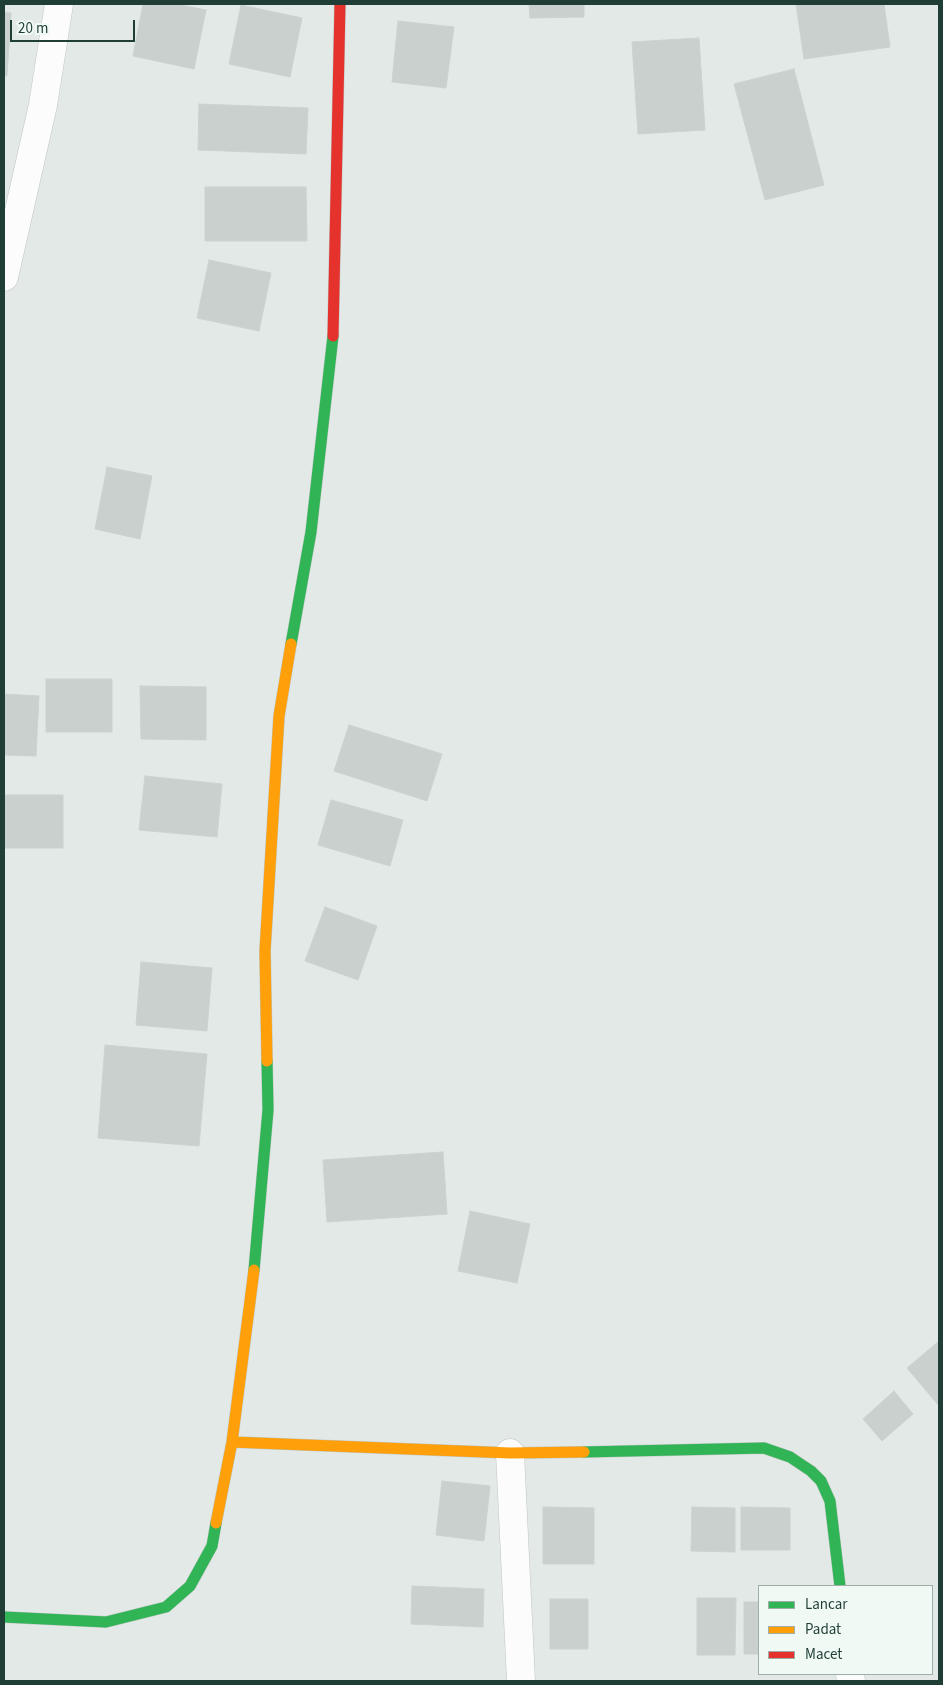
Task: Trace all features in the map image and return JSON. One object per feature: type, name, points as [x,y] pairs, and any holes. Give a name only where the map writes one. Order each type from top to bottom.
[{"type":"street","points":[[4,277],[43,105],[59,4]]},
{"type":"street","points":[[4,1617],[106,1622],[166,1607],[190,1586],[212,1546],[232,1442],[257,1250],[268,1110],[265,951],[279,716],[311,532],[334,332],[340,4]]},
{"type":"street","points":[[232,1442],[510,1452],[764,1448],[790,1456],[811,1471],[821,1481],[830,1501],[840,1585]]},
{"type":"street","points":[[510,1452],[521,1681]]},
{"type":"building","points":[[143,4],[175,4],[206,10],[194,69],[133,56]]},
{"type":"building","points":[[529,4],[584,4],[584,17],[530,18]]},
{"type":"building","points":[[796,4],[884,4],[890,47],[804,59]]},
{"type":"building","points":[[241,5],[302,18],[290,77],[229,64]]},
{"type":"building","points":[[4,12],[11,13],[7,76],[4,76]]},
{"type":"building","points":[[398,21],[454,27],[446,88],[392,82]]},
{"type":"building","points":[[699,38],[705,130],[638,134],[632,42]]},
{"type":"building","points":[[794,69],[824,185],[765,200],[734,84]]},
{"type":"building","points":[[199,104],[308,108],[306,154],[198,150]]},
{"type":"building","points":[[205,187],[306,187],[307,241],[205,241]]},
{"type":"building","points":[[209,260],[271,273],[259,331],[197,318]]},
{"type":"building","points":[[107,467],[152,476],[140,539],[95,529]]},
{"type":"building","points":[[46,679],[112,679],[112,732],[46,732]]},
{"type":"building","points":[[140,686],[206,687],[206,740],[141,739]]},
{"type":"building","points":[[4,694],[39,696],[36,756],[4,755]]},
{"type":"building","points":[[349,725],[442,754],[427,801],[334,771]]},
{"type":"building","points":[[145,776],[222,784],[217,837],[139,830]]},
{"type":"building","points":[[4,795],[63,795],[63,848],[4,848]]},
{"type":"building","points":[[331,800],[403,820],[390,866],[318,845]]},
{"type":"building","points":[[325,907],[377,926],[358,980],[305,961]]},
{"type":"building","points":[[141,962],[212,968],[207,1031],[136,1025]]},
{"type":"building","points":[[105,1045],[207,1054],[199,1146],[98,1138]]},
{"type":"building","points":[[443,1152],[447,1214],[327,1222],[323,1160]]},
{"type":"building","points":[[470,1211],[530,1224],[517,1283],[458,1271]]},
{"type":"building","points":[[939,1341],[939,1406],[907,1368]]},
{"type":"building","points":[[894,1391],[913,1414],[882,1441],[863,1419]]},
{"type":"building","points":[[442,1481],[490,1486],[484,1541],[436,1535]]},
{"type":"building","points":[[543,1507],[594,1508],[594,1564],[543,1564]]},
{"type":"building","points":[[692,1507],[735,1508],[735,1552],[691,1551]]},
{"type":"building","points":[[741,1507],[790,1508],[790,1550],[741,1550]]},
{"type":"building","points":[[412,1586],[484,1589],[483,1627],[411,1624]]},
{"type":"building","points":[[697,1598],[736,1598],[735,1655],[697,1655]]},
{"type":"building","points":[[550,1599],[588,1599],[588,1649],[550,1649]]},
{"type":"building","points":[[744,1602],[758,1602],[758,1654],[744,1654]]},
{"type":"traffic: fast","points":[[291,644],[311,532],[333,336]]},
{"type":"traffic: fast","points":[[254,1270],[268,1110],[267,1061]]},
{"type":"traffic: fast","points":[[584,1452],[764,1448],[790,1457],[811,1471],[821,1481],[830,1501],[840,1585]]},
{"type":"traffic: fast","points":[[4,1617],[106,1622],[166,1607],[190,1586],[212,1546],[216,1523]]},
{"type":"traffic: slow","points":[[267,1061],[265,951],[279,716],[291,644]]},
{"type":"traffic: slow","points":[[216,1523],[232,1442],[254,1270]]},
{"type":"traffic: slow","points":[[232,1442],[510,1453],[584,1452]]},
{"type":"traffic: jam","points":[[333,336],[340,4]]}]
